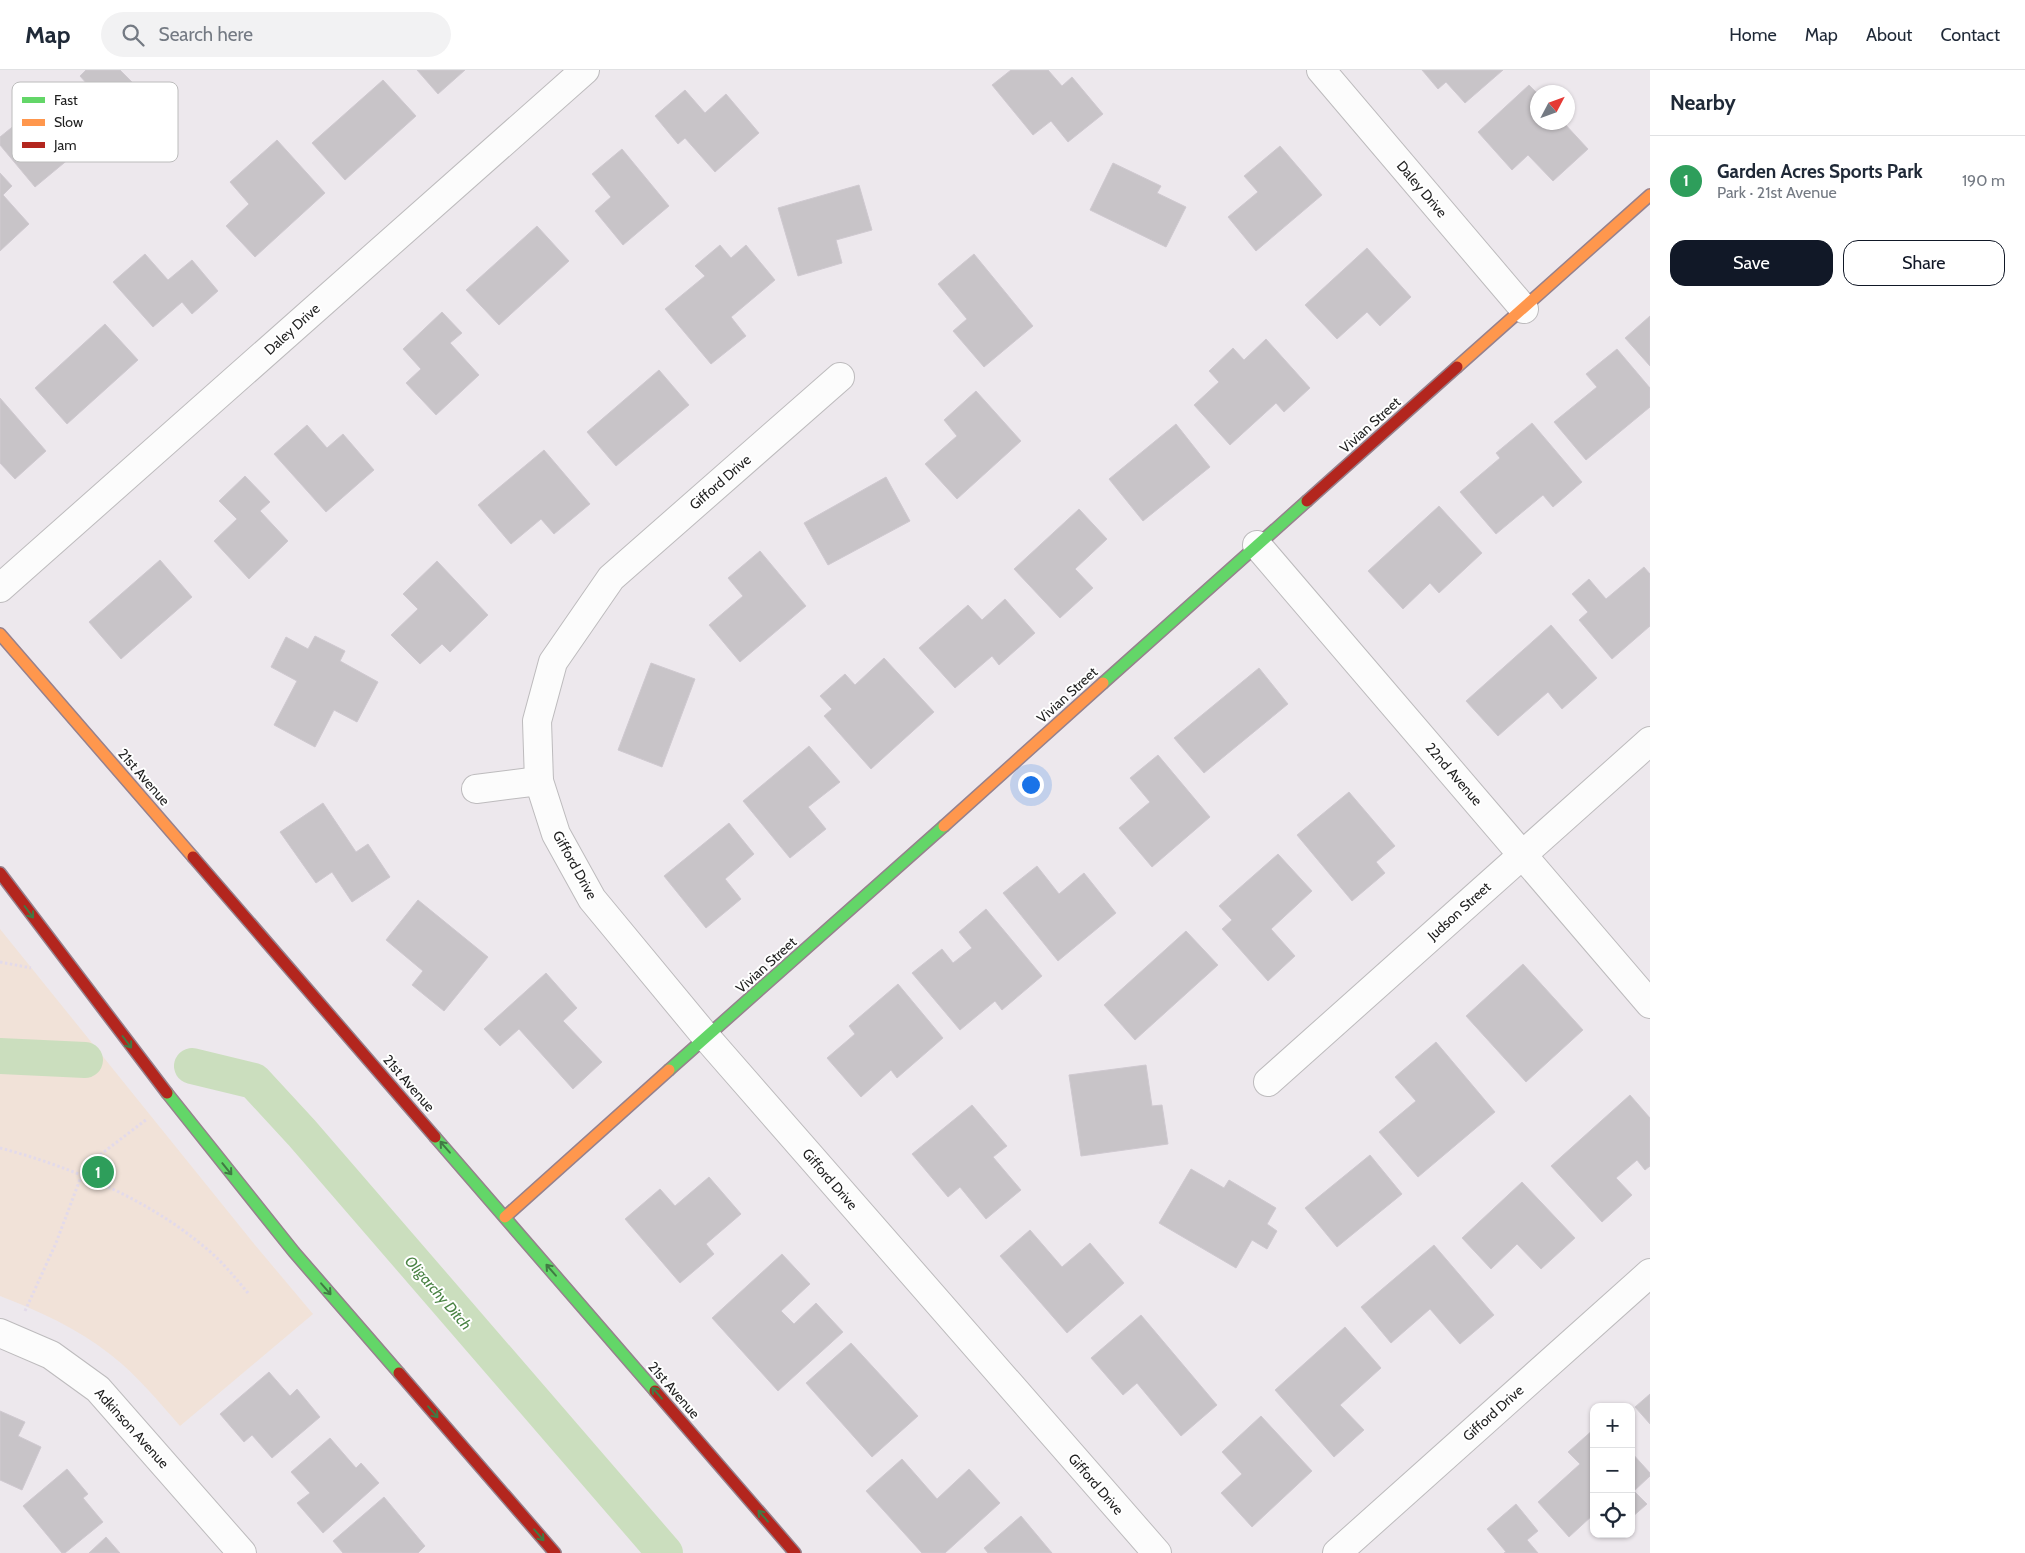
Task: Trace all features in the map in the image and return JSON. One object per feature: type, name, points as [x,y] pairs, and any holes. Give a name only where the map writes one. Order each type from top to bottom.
[{"type":"street","name":"Daley Drive","points":[[0,588],[585,70]]},
{"type":"street","name":"Daley Drive","points":[[1321,70],[1524,309]]},
{"type":"street","name":"Vivian Street","points":[[505,1217],[1650,195]]},
{"type":"street","name":"Gifford Drive","points":[[840,377],[611,578],[553,662],[537,721],[539,781],[556,834],[592,899],[707,1038],[1157,1553]]},
{"type":"street","name":"22nd Avenue","points":[[1256,545],[1650,1004]]},
{"type":"street","name":"21st Avenue","points":[[0,634],[795,1553]]},
{"type":"street","name":"Judson Street","points":[[1268,1082],[1650,741]]},
{"type":"street","points":[[476,789],[539,781]]},
{"type":"street","points":[[0,873],[160,1086],[294,1252],[555,1553]]},
{"type":"street","name":"Gifford Drive","points":[[1337,1553],[1650,1273]]},
{"type":"street","name":"Adkinson Avenue","points":[[7,1335],[51,1355],[98,1389],[242,1553]]},
{"type":"path","points":[[0,962],[34,969]]},
{"type":"path","points":[[7,1335],[56,1243],[82,1174],[92,1161],[147,1118]]},
{"type":"path","points":[[0,1148],[34,1157],[82,1174],[135,1201],[191,1237],[218,1259],[248,1293]]},
{"type":"shaded area","points":[[0,929],[313,1314],[180,1426],[121,1363],[98,1345],[57,1321],[0,1296]]},
{"type":"building","points":[[86,70],[120,70],[132,82],[85,82],[80,76]]},
{"type":"building","points":[[417,70],[465,70],[438,94]]},
{"type":"building","points":[[1011,70],[1048,70],[1062,86],[1072,77],[1103,114],[1068,142],[1051,121],[1033,135],[992,85]]},
{"type":"building","points":[[1422,70],[1503,70],[1465,103],[1446,82],[1438,89]]},
{"type":"building","points":[[383,80],[416,116],[345,180],[312,143]]},
{"type":"building","points":[[1529,85],[1530,130],[1570,130],[1588,149],[1553,181],[1528,155],[1512,170],[1478,132]]},
{"type":"building","points":[[685,90],[705,113],[726,94],[759,133],[715,172],[685,138],[678,144],[655,116]]},
{"type":"building","points":[[12,127],[12,159],[0,145],[0,137]]},
{"type":"building","points":[[277,140],[325,193],[255,257],[226,226],[249,204],[230,182]]},
{"type":"building","points":[[1280,146],[1322,195],[1256,251],[1228,217],[1258,192],[1244,176]]},
{"type":"building","points":[[622,149],[669,206],[623,245],[595,211],[611,197],[592,174]]},
{"type":"building","points":[[14,162],[65,162],[35,187]]},
{"type":"building","points":[[1113,163],[1161,186],[1157,193],[1186,207],[1166,247],[1090,210]]},
{"type":"building","points":[[0,173],[12,186],[3,195],[29,224],[0,251]]},
{"type":"building","points":[[859,185],[872,230],[836,240],[842,263],[798,276],[778,208]]},
{"type":"building","points":[[537,226],[569,261],[499,325],[466,290]]},
{"type":"building","points":[[720,245],[731,258],[746,245],[775,280],[731,317],[746,336],[711,364],[665,309],[705,276],[695,266]]},
{"type":"building","points":[[1367,248],[1411,297],[1380,326],[1367,312],[1337,339],[1305,305]]},
{"type":"building","points":[[145,254],[168,280],[192,260],[218,291],[192,314],[182,302],[153,327],[113,282]]},
{"type":"building","points":[[974,254],[1033,326],[984,367],[953,331],[967,319],[938,284]]},
{"type":"building","points":[[442,312],[462,333],[450,343],[479,375],[436,415],[406,383],[421,369],[403,349]]},
{"type":"building","points":[[1650,316],[1650,366],[1625,338]]},
{"type":"building","points":[[105,324],[138,360],[67,424],[35,388]]},
{"type":"building","points":[[1266,339],[1310,388],[1284,412],[1276,403],[1230,445],[1194,405],[1219,382],[1209,371],[1233,348],[1244,360]]},
{"type":"building","points":[[1617,349],[1650,388],[1650,407],[1586,460],[1554,422],[1597,387],[1586,374]]},
{"type":"building","points":[[659,370],[689,405],[616,466],[587,432]]},
{"type":"building","points":[[976,391],[1021,441],[957,499],[925,464],[957,436],[944,420]]},
{"type":"building","points":[[0,398],[46,451],[15,479],[0,463]]},
{"type":"building","points":[[1532,423],[1582,482],[1553,507],[1543,495],[1496,534],[1460,492],[1500,458],[1496,453]]},
{"type":"building","points":[[1176,424],[1210,467],[1143,521],[1109,479]]},
{"type":"building","points":[[307,425],[327,448],[343,434],[374,470],[326,512],[274,454]]},
{"type":"building","points":[[544,450],[590,504],[554,534],[541,519],[511,544],[478,505]]},
{"type":"building","points":[[245,476],[270,502],[260,511],[288,541],[249,579],[214,541],[237,519],[219,501]]},
{"type":"building","points":[[886,477],[910,521],[828,565],[804,523]]},
{"type":"building","points":[[1439,506],[1482,553],[1439,593],[1430,583],[1403,609],[1368,571]]},
{"type":"building","points":[[1079,509],[1107,539],[1075,569],[1093,588],[1060,618],[1014,569]]},
{"type":"building","points":[[760,551],[806,606],[740,662],[709,625],[743,596],[728,578]]},
{"type":"building","points":[[160,560],[192,597],[121,659],[89,622]]},
{"type":"building","points":[[437,561],[488,615],[450,652],[442,644],[420,664],[391,635],[418,609],[403,594]]},
{"type":"building","points":[[1644,567],[1650,574],[1650,626],[1612,659],[1579,620],[1588,612],[1572,594],[1589,579],[1606,599]]},
{"type":"building","points":[[1005,599],[1035,633],[999,665],[992,656],[955,688],[919,648],[968,605],[982,620]]},
{"type":"building","points":[[1551,625],[1597,678],[1562,709],[1548,692],[1498,736],[1466,701]]},
{"type":"building","points":[[315,636],[345,651],[340,661],[378,682],[357,722],[334,710],[315,747],[274,725],[297,681],[271,667],[286,637],[308,649]]},
{"type":"building","points":[[884,658],[934,712],[871,769],[824,716],[832,709],[820,696],[845,674],[855,685]]},
{"type":"building","points":[[651,663],[695,679],[662,767],[618,750]]},
{"type":"building","points":[[1259,668],[1288,704],[1204,773],[1174,738]]},
{"type":"building","points":[[809,746],[840,782],[808,807],[826,829],[790,858],[743,801]]},
{"type":"building","points":[[1158,755],[1210,817],[1152,867],[1119,828],[1150,802],[1130,778]]},
{"type":"building","points":[[1349,792],[1395,846],[1376,862],[1385,873],[1352,901],[1297,835]]},
{"type":"building","points":[[323,803],[356,852],[368,844],[390,877],[352,902],[332,872],[316,883],[280,832]]},
{"type":"building","points":[[729,823],[754,854],[725,879],[741,899],[706,928],[664,876]]},
{"type":"building","points":[[1278,854],[1312,891],[1271,929],[1295,956],[1268,981],[1222,929],[1232,920],[1219,906]]},
{"type":"building","points":[[1037,866],[1059,894],[1084,873],[1116,913],[1058,961],[1003,893]]},
{"type":"building","points":[[418,900],[488,957],[444,1011],[412,985],[423,971],[386,940]]},
{"type":"building","points":[[986,909],[1042,976],[1002,1010],[995,1001],[960,1030],[912,973],[942,949],[953,963],[972,948],[959,932]]},
{"type":"building","points":[[1186,931],[1218,965],[1135,1040],[1104,1005]]},
{"type":"building","points":[[1523,964],[1583,1030],[1526,1082],[1466,1016]]},
{"type":"building","points":[[546,973],[577,1008],[563,1021],[602,1062],[573,1089],[519,1029],[500,1046],[484,1029]]},
{"type":"building","points":[[898,984],[943,1038],[897,1078],[891,1070],[861,1097],[827,1058],[855,1034],[849,1026]]},
{"type":"building","points":[[1436,1042],[1495,1112],[1418,1177],[1379,1132],[1416,1101],[1395,1077]]},
{"type":"building","points":[[1146,1065],[1152,1106],[1162,1105],[1168,1144],[1081,1156],[1069,1075]]},
{"type":"building","points":[[1630,1095],[1650,1118],[1650,1166],[1645,1170],[1637,1160],[1616,1178],[1632,1195],[1602,1222],[1551,1166]]},
{"type":"building","points":[[972,1105],[1007,1146],[993,1157],[1021,1190],[986,1219],[960,1187],[948,1197],[912,1154]]},
{"type":"building","points":[[1370,1155],[1402,1194],[1337,1247],[1305,1208]]},
{"type":"building","points":[[1191,1169],[1224,1188],[1229,1180],[1276,1208],[1267,1224],[1277,1231],[1267,1249],[1252,1240],[1236,1268],[1159,1223]]},
{"type":"building","points":[[709,1177],[741,1214],[706,1244],[714,1254],[680,1283],[625,1219],[660,1189],[675,1206]]},
{"type":"building","points":[[1522,1182],[1575,1238],[1541,1269],[1517,1244],[1491,1269],[1462,1238]]},
{"type":"building","points":[[1030,1230],[1062,1267],[1090,1243],[1124,1283],[1067,1333],[1000,1256]]},
{"type":"building","points":[[1434,1245],[1494,1315],[1460,1344],[1430,1309],[1391,1343],[1361,1307]]},
{"type":"building","points":[[782,1254],[810,1284],[781,1311],[794,1324],[816,1303],[843,1332],[778,1391],[712,1318]]},
{"type":"building","points":[[1141,1315],[1217,1405],[1181,1436],[1137,1383],[1123,1395],[1091,1358]]},
{"type":"building","points":[[1345,1327],[1381,1368],[1340,1405],[1364,1430],[1334,1457],[1275,1390]]},
{"type":"building","points":[[851,1343],[918,1416],[872,1457],[806,1383]]},
{"type":"building","points":[[269,1372],[290,1396],[297,1389],[320,1417],[272,1458],[252,1435],[244,1442],[220,1414]]},
{"type":"building","points":[[1650,1394],[1650,1424],[1635,1407]]},
{"type":"building","points":[[0,1411],[25,1422],[18,1436],[41,1447],[22,1490],[0,1480]]},
{"type":"building","points":[[1261,1416],[1312,1471],[1252,1527],[1221,1493],[1242,1474],[1222,1452]]},
{"type":"building","points":[[1590,1433],[1590,1518],[1569,1537],[1538,1502],[1580,1464],[1568,1452]]},
{"type":"building","points":[[330,1438],[356,1468],[361,1463],[379,1483],[323,1533],[297,1503],[310,1493],[291,1472]]},
{"type":"building","points":[[1635,1456],[1650,1473],[1650,1476],[1635,1490]]},
{"type":"building","points":[[902,1459],[937,1499],[969,1469],[1000,1503],[945,1553],[922,1553],[866,1491]]},
{"type":"building","points":[[67,1469],[88,1494],[83,1498],[103,1522],[65,1553],[62,1553],[23,1506]]},
{"type":"building","points":[[1635,1492],[1647,1504],[1635,1514]]},
{"type":"building","points":[[384,1497],[425,1546],[418,1553],[343,1553],[333,1541]]},
{"type":"building","points":[[1516,1504],[1538,1531],[1527,1540],[1538,1553],[1504,1553],[1506,1552],[1487,1529]]},
{"type":"building","points":[[1021,1516],[1052,1553],[988,1553],[984,1548]]},
{"type":"building","points":[[106,1537],[120,1553],[89,1553]]},
{"type":"waterway","name":"Oligarchy Ditch","points":[[0,1056],[85,1060]]},
{"type":"waterway","name":"Oligarchy Ditch","points":[[192,1066],[254,1081],[302,1133],[665,1553]]},
{"type":"traffic: fast","points":[[1103,683],[1307,501]]},
{"type":"traffic: fast","points":[[669,1070],[944,826]]},
{"type":"traffic: fast","points":[[167,1093],[294,1252],[399,1373]]},
{"type":"traffic: fast","points":[[435,1137],[655,1391]]},
{"type":"traffic: slow","points":[[1457,367],[1650,195]]},
{"type":"traffic: slow","points":[[0,634],[193,857]]},
{"type":"traffic: slow","points":[[944,826],[1103,683]]},
{"type":"traffic: slow","points":[[505,1217],[669,1070]]},
{"type":"traffic: jam","points":[[1307,501],[1457,367]]},
{"type":"traffic: jam","points":[[193,857],[435,1137]]},
{"type":"traffic: jam","points":[[0,873],[167,1093]]},
{"type":"traffic: jam","points":[[399,1373],[555,1553]]},
{"type":"traffic: jam","points":[[655,1391],[795,1553]]},
{"type":"place","name":"Garden Acres Sports Park","points":[[98,1172]]}]
